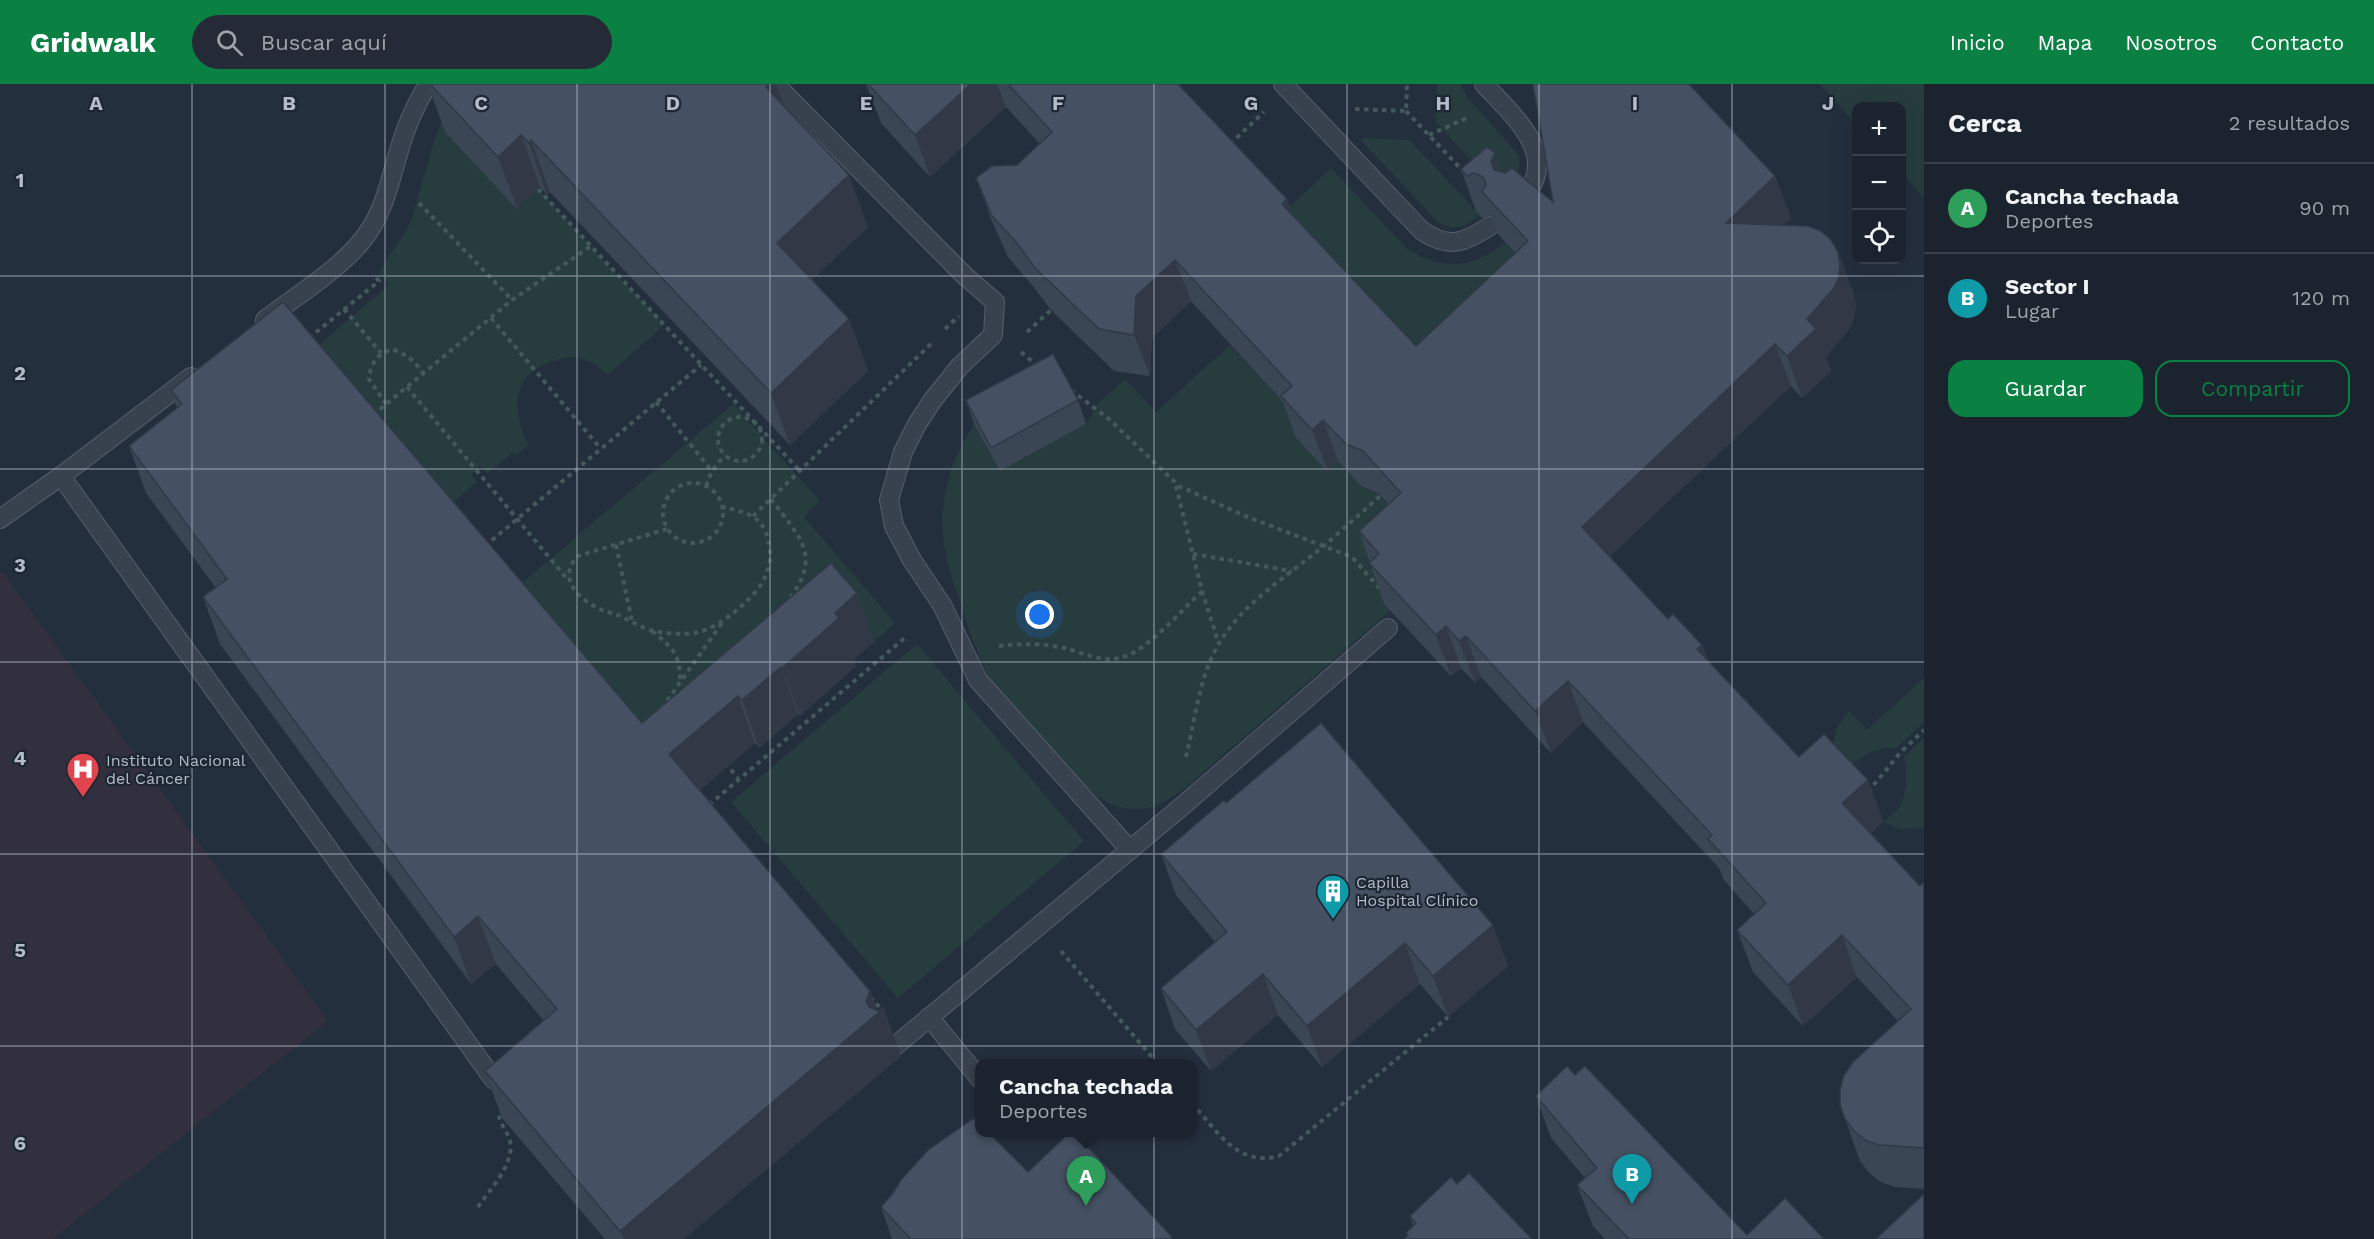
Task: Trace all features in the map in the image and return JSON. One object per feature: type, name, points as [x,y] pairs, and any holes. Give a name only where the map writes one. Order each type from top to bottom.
[{"type":"lane","points":[[249,332],[352,253],[368,233],[379,213],[403,137],[416,105],[428,84]]},
{"type":"lane","points":[[775,84],[965,276],[995,302],[993,335],[960,366],[932,401],[903,452],[889,500],[894,526],[912,560],[942,604],[978,680],[1130,850]]},
{"type":"lane","points":[[1283,84],[1422,231],[1434,240],[1449,243],[1465,241],[1490,226]]},
{"type":"lane","points":[[1484,84],[1528,134],[1534,145],[1538,168],[1535,179],[1517,204]]},
{"type":"lane","points":[[0,519],[61,476],[202,368]]},
{"type":"lane","points":[[61,476],[494,1080]]},
{"type":"lane","points":[[900,1042],[1180,808],[1388,628]]},
{"type":"lane","points":[[929,1017],[975,1074]]},
{"type":"path","points":[[1228,146],[1270,106]]},
{"type":"path","points":[[1406,111],[1467,176]]},
{"type":"path","points":[[537,189],[800,471]]},
{"type":"path","points":[[412,196],[512,300]]},
{"type":"path","points":[[371,417],[512,300],[591,246]]},
{"type":"path","points":[[943,331],[960,315],[963,306]]},
{"type":"path","points":[[344,309],[381,353]]},
{"type":"path","points":[[491,318],[600,449]]},
{"type":"path","points":[[753,516],[935,339]]},
{"type":"path","points":[[1019,347],[1022,354],[1047,373]]},
{"type":"path","points":[[386,404],[369,378],[370,365],[381,353],[392,349],[406,354],[417,362],[423,374]]},
{"type":"path","points":[[484,547],[701,365]]},
{"type":"path","points":[[1065,386],[1110,420],[1179,486],[1245,516],[1352,557],[1382,592]]},
{"type":"path","points":[[407,387],[583,598],[598,608],[652,631],[671,647],[680,663],[680,682]]},
{"type":"path","points":[[656,402],[712,471]]},
{"type":"path","points":[[742,417],[756,424],[761,444],[754,456],[742,462],[729,459],[725,455],[719,448],[718,433],[728,420],[742,417]]},
{"type":"path","points":[[706,486],[712,471],[725,455]]},
{"type":"path","points":[[1176,483],[1202,591],[1219,644]]},
{"type":"path","points":[[686,484],[706,486],[715,492],[722,507],[722,522],[710,538],[700,543],[681,541],[667,529],[663,511],[664,502],[676,488],[686,484]]},
{"type":"path","points":[[1180,808],[1179,783],[1209,664],[1219,644],[1241,613],[1260,595],[1323,546],[1380,496]]},
{"type":"path","points":[[771,499],[803,542],[806,559],[804,575],[797,589],[783,607]]},
{"type":"path","points":[[661,716],[661,710],[722,622],[755,593],[771,561],[769,542],[764,527],[753,516],[722,507]]},
{"type":"path","points":[[571,583],[567,572],[571,563],[578,556],[667,529]]},
{"type":"path","points":[[616,545],[632,621]]},
{"type":"path","points":[[1193,554],[1292,571]]},
{"type":"path","points":[[966,653],[997,646],[1030,644],[1058,646],[1098,659],[1112,660],[1140,649],[1202,591]]},
{"type":"path","points":[[652,631],[677,635],[700,632],[722,622]]},
{"type":"path","points":[[716,813],[708,804],[907,636]]},
{"type":"path","points":[[1861,799],[1900,753],[1924,730]]},
{"type":"path","points":[[724,762],[738,778]]},
{"type":"path","points":[[1039,925],[1154,1059]]},
{"type":"path","points":[[867,992],[900,1042]]},
{"type":"path","points":[[1197,1109],[1230,1146],[1244,1154],[1264,1160],[1279,1156],[1448,1017]]},
{"type":"path","points":[[478,1207],[507,1164],[510,1141],[499,1122],[494,1080]]},
{"type":"shaded area","name":"Instituto Nacional del Cáncer","points":[[3,572],[328,1021],[53,1239],[0,1239],[0,574]]},
{"type":"green space","points":[[1437,84],[1460,84],[1468,98],[1519,156],[1518,173],[1499,191],[1436,122]]},
{"type":"green space","points":[[1820,84],[1924,84],[1924,198],[1906,178],[1906,102],[1852,102],[1852,120]]},
{"type":"green space","points":[[444,118],[538,189],[664,325],[608,375],[588,361],[573,357],[553,361],[539,367],[529,375],[522,384],[517,407],[523,432],[529,444],[516,455],[513,452],[487,473],[480,466],[471,474],[477,482],[440,513],[306,356],[389,285],[379,272],[410,224],[436,135]]},
{"type":"green space","points":[[1363,138],[1409,140],[1480,215],[1464,225],[1453,227],[1442,224],[1361,140]]},
{"type":"green space","points":[[1331,168],[1406,248],[1419,255],[1432,261],[1457,264],[1481,258],[1505,243],[1533,272],[1420,376],[1284,212]]},
{"type":"green space","points":[[1230,345],[1307,428],[1327,472],[1339,462],[1361,486],[1371,486],[1392,509],[1384,604],[1390,611],[1185,788],[1152,807],[1132,809],[1121,807],[1096,796],[993,689],[972,638],[950,572],[944,545],[942,518],[945,491],[952,467],[974,424],[1000,471],[1086,424],[1098,404],[1125,379],[1156,412]]},
{"type":"green space","points":[[733,404],[820,501],[804,517],[895,623],[875,641],[848,611],[762,672],[768,679],[734,761],[686,802],[509,594]]},
{"type":"green space","points":[[917,644],[1084,841],[898,998],[731,802]]},
{"type":"green space","points":[[1924,678],[1924,722],[1896,748],[1872,752],[1859,759],[1839,776],[1834,749],[1835,734],[1849,711],[1867,730]]},
{"type":"green space","points":[[1924,738],[1924,827],[1900,829],[1883,822],[1898,809],[1904,797],[1906,777],[1904,757]]},
{"type":"building","points":[[430,84],[769,84],[766,87],[849,175],[777,243],[849,319],[771,393],[531,140],[529,143],[521,135],[498,157]]},
{"type":"building","points":[[868,84],[971,84],[915,135]]},
{"type":"building","points":[[1008,84],[1178,84],[1287,199],[1282,204],[1416,346],[1528,241],[1482,192],[1486,184],[1484,178],[1475,173],[1467,176],[1461,169],[1487,147],[1495,153],[1491,161],[1494,170],[1505,173],[1512,168],[1553,202],[1533,84],[1689,84],[1775,176],[1726,223],[1808,226],[1821,231],[1831,240],[1838,252],[1839,277],[1834,288],[1807,319],[1816,329],[1787,356],[1775,344],[1582,527],[1668,619],[1673,614],[1702,645],[1697,649],[1799,757],[1824,734],[1868,780],[1842,803],[1920,886],[1924,882],[1924,1148],[1879,1145],[1865,1140],[1845,1119],[1840,1105],[1840,1089],[1844,1075],[1853,1062],[1911,1009],[1842,935],[1788,985],[1737,930],[1766,903],[1708,839],[1712,835],[1568,681],[1535,711],[1466,636],[1459,641],[1446,626],[1436,635],[1369,563],[1379,554],[1359,531],[1401,493],[1363,451],[1346,444],[1323,420],[1312,430],[1281,396],[1292,386],[1175,260],[1136,296],[1134,335],[1099,329],[1035,268],[1017,243],[992,216],[976,178],[992,166],[1017,165],[1052,132]]},
{"type":"building","points":[[283,302],[642,723],[831,563],[857,593],[835,613],[839,618],[782,668],[742,700],[738,696],[669,754],[870,991],[866,1001],[869,1007],[878,1011],[884,1008],[620,1231],[485,1071],[557,1009],[478,916],[454,937],[203,597],[227,579],[129,446],[182,404],[171,390]]},
{"type":"building","points":[[1053,354],[1078,400],[991,448],[966,400]]},
{"type":"building","name":"Capilla Hospital Clínico","points":[[1321,723],[1493,925],[1433,976],[1405,943],[1307,1026],[1263,974],[1196,1030],[1161,988],[1227,932],[1161,854],[1224,800],[1226,803]]},
{"type":"building","points":[[1567,1066],[1575,1075],[1585,1066],[1747,1235],[1785,1198],[1824,1239],[1629,1239],[1577,1185],[1597,1168],[1536,1096]]},
{"type":"building","points":[[974,1118],[975,1137],[993,1137],[1028,1172],[1065,1137],[1079,1137],[1172,1237],[1170,1239],[911,1239],[881,1207],[928,1150]]},
{"type":"building","points":[[1469,1173],[1532,1239],[1404,1239],[1408,1235],[1406,1233],[1416,1223],[1410,1216],[1451,1177],[1457,1184]]},
{"type":"building","points":[[1924,1194],[1924,1239],[1876,1239]]},
{"type":"place","name":"Instituto Nacional del Cáncer","points":[[83,798]]},
{"type":"place","name":"Capilla Hospital Clínico","points":[[1333,920]]},
{"type":"place","name":"Sector I","points":[[1632,1204]]},
{"type":"place","name":"Cancha techada","points":[[1086,1206]]}]
